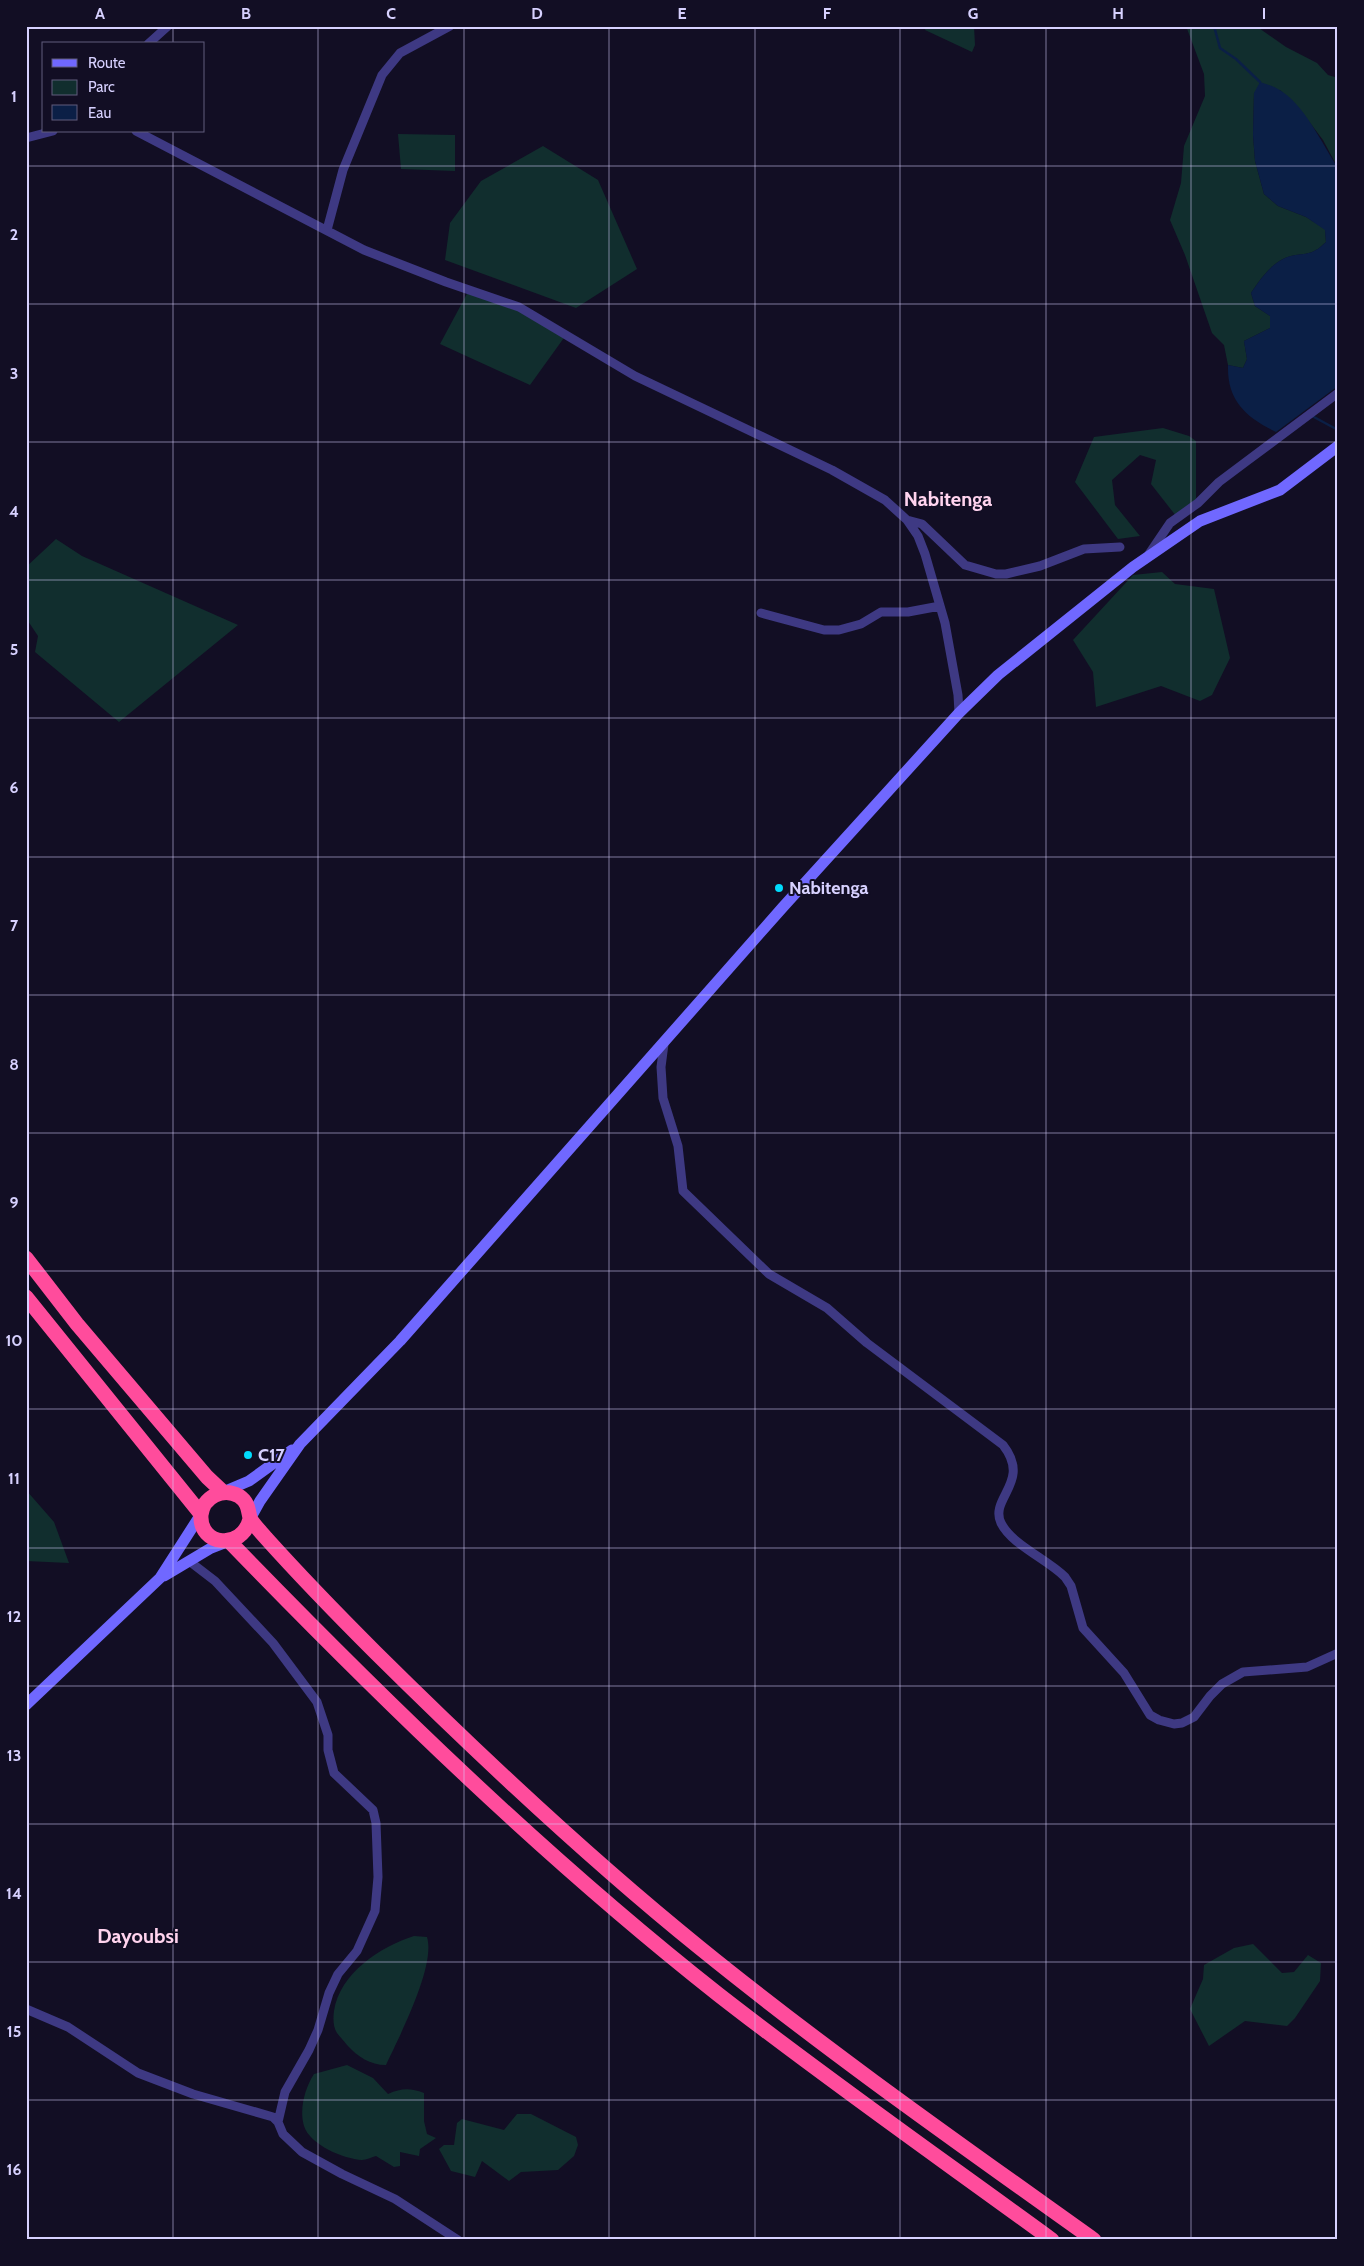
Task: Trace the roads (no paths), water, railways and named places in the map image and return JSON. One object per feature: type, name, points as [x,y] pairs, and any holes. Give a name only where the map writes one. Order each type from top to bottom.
[{"type":"highway","points":[[26,1258],[77,1324],[207,1477],[223,1492],[237,1495],[243,1499],[250,1512],[250,1519],[244,1534],[229,1541],[222,1541],[208,1534],[202,1521],[202,1514],[209,1499],[223,1492]]},
{"type":"highway","points":[[26,1297],[202,1514]]},
{"type":"highway","points":[[250,1519],[346,1623],[426,1702],[526,1798],[608,1871],[775,2007],[1094,2240]]},
{"type":"highway","points":[[229,1541],[412,1727],[567,1868],[719,1994],[1052,2240]]},
{"type":"street","points":[[150,42],[168,26]]},
{"type":"street","points":[[327,230],[343,170],[382,75],[400,53],[450,26]]},
{"type":"street","points":[[26,138],[49,132]]},
{"type":"street","points":[[138,132],[364,250],[519,307],[635,376],[850,480],[885,500],[907,520],[918,536],[940,606],[958,695],[958,713]]},
{"type":"street","points":[[1147,558],[1170,523],[1198,503],[1219,482],[1338,393]]},
{"type":"street","points":[[250,1519],[260,1500],[300,1444],[400,1341],[783,907],[958,713],[998,675],[1038,642],[1147,558],[1200,521],[1280,490],[1338,446]]},
{"type":"street","points":[[907,520],[922,524],[966,565],[996,574],[1006,574],[1040,566],[1084,549],[1120,547]]},
{"type":"street","points":[[761,613],[824,630],[839,630],[861,624],[881,612],[908,612],[940,606]]},
{"type":"street","points":[[664,1044],[661,1067],[663,1098],[678,1146],[683,1191],[706,1216],[769,1274],[827,1308],[867,1342],[1003,1445],[1011,1455],[1014,1470],[1013,1480],[1000,1506],[1000,1521],[1006,1532],[1056,1568],[1065,1577],[1071,1586],[1083,1628],[1124,1673],[1150,1715],[1174,1724],[1182,1723],[1194,1718],[1210,1696],[1222,1684],[1243,1672],[1308,1667],[1338,1654]]},
{"type":"street","points":[[223,1492],[248,1481],[300,1444]]},
{"type":"street","points":[[160,1578],[202,1514]]},
{"type":"street","points":[[26,1704],[160,1578],[211,1548],[229,1541]]},
{"type":"street","points":[[189,1561],[215,1581],[273,1643],[317,1702],[328,1735],[328,1750],[334,1773],[373,1810],[376,1823],[378,1877],[375,1911],[357,1951],[338,1974],[328,1993],[318,2030],[310,2050],[285,2092],[278,2122]]},
{"type":"street","points":[[26,2009],[68,2027],[138,2073],[193,2094],[273,2117],[278,2122],[283,2134],[302,2152],[342,2174],[396,2199],[458,2240]]},
{"type":"water","points":[[1260,82],[1278,89],[1296,104],[1312,125],[1338,168],[1338,386],[1276,432],[1247,414],[1240,406],[1231,389],[1228,365],[1243,368],[1247,359],[1244,341],[1270,328],[1270,316],[1255,306],[1251,293],[1261,279],[1273,266],[1283,259],[1289,256],[1309,253],[1320,248],[1326,242],[1325,230],[1306,217],[1278,206],[1264,194],[1255,161],[1253,135],[1254,93]]},
{"type":"waterway","points":[[1214,26],[1220,48],[1236,59],[1260,82]]},
{"type":"waterway","points":[[1312,416],[1338,430]]},
{"type":"place","name":"Nabitenga","points":[[779,888]]},
{"type":"place","name":"C17","points":[[248,1455]]},
{"type":"district","name":"Nabitenga","points":[[948,499]]},
{"type":"district","name":"Dayoubsi","points":[[138,1936]]}]
